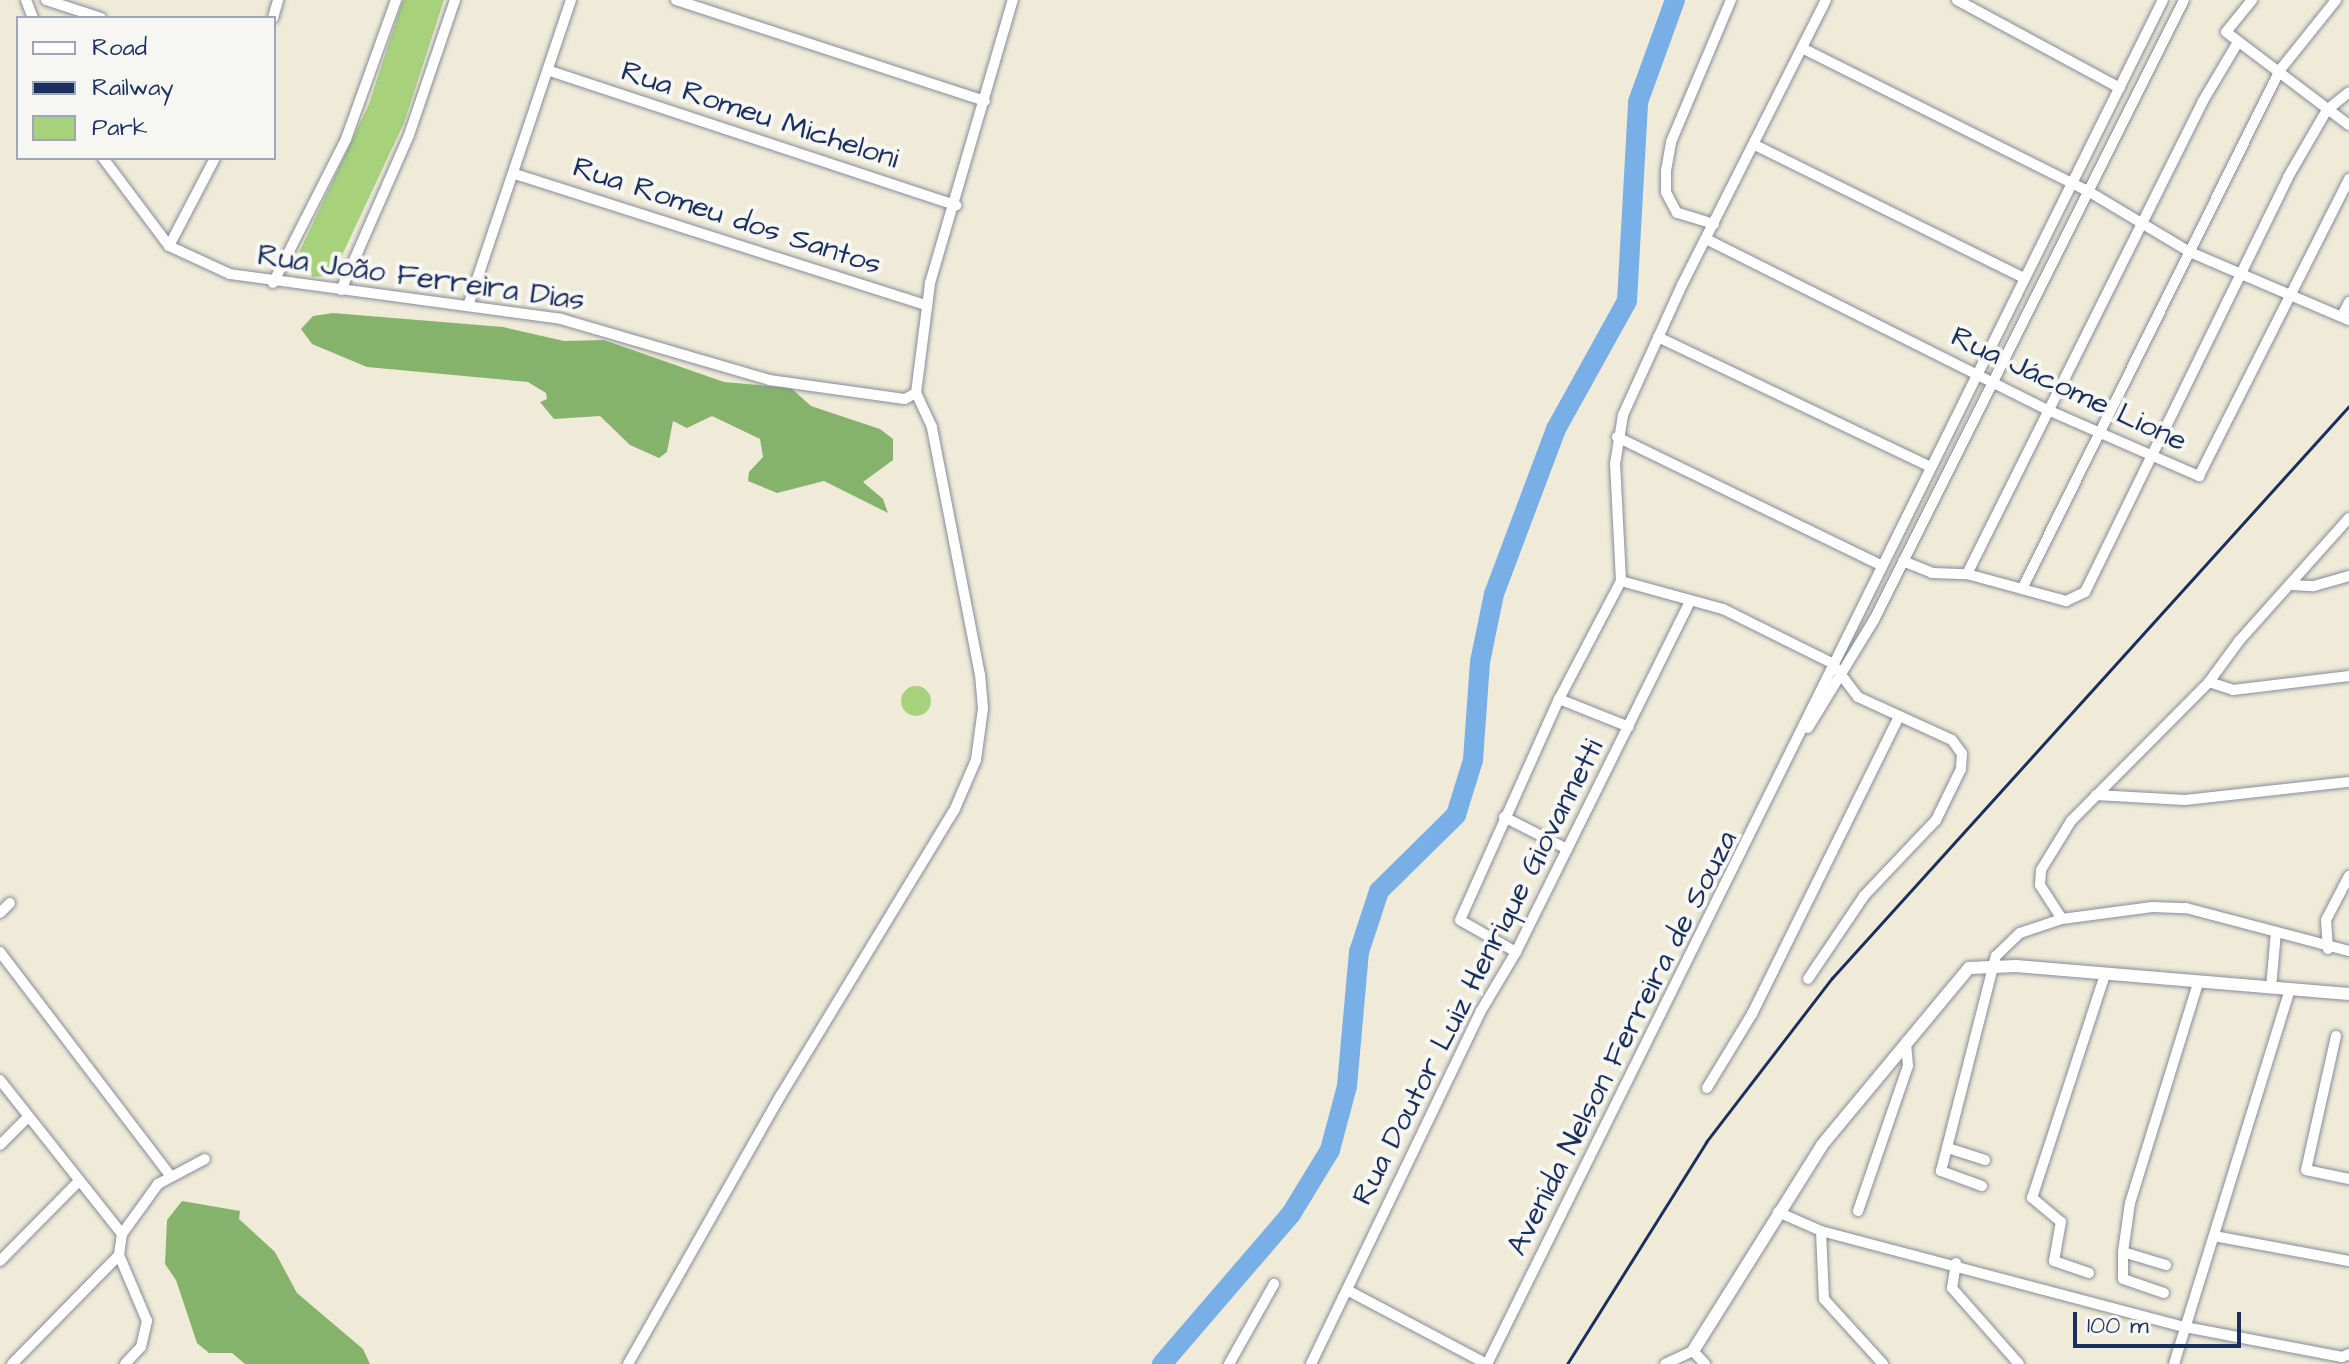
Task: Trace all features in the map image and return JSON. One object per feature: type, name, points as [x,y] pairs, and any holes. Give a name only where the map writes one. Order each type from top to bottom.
[{"type":"street","points":[[46,0],[95,16]]},
{"type":"street","points":[[273,283],[346,139],[396,0]]},
{"type":"street","points":[[341,290],[409,135],[455,0]]},
{"type":"street","points":[[468,306],[550,71],[571,0]]},
{"type":"street","points":[[676,0],[985,101]]},
{"type":"street","points":[[628,1364],[781,1095],[954,811],[976,760],[983,708],[980,675],[932,427],[916,393],[925,305],[1013,0]]},
{"type":"street","points":[[1714,224],[1677,213],[1666,192],[1666,171],[1671,142],[1731,0]]},
{"type":"street","points":[[1808,979],[1864,896],[1936,820],[1961,769],[1962,754],[1952,740],[1858,697],[1832,663],[1723,609],[1621,581],[1615,498],[1617,437],[1658,337],[1826,0]]},
{"type":"street","points":[[1957,0],[2120,88]]},
{"type":"street","name":"Avenida Nelson Ferreira de Souza","points":[[1487,1364],[1798,743],[1832,663],[2163,0]]},
{"type":"street","name":"Avenida Nelson Ferreira de Souza","points":[[1798,743],[1843,676],[1903,561],[2184,0]]},
{"type":"street","points":[[2252,0],[2226,32],[2349,125]]},
{"type":"street","points":[[2022,589],[2280,70],[2336,0]]},
{"type":"street","points":[[1967,574],[2141,223],[2238,42]]},
{"type":"street","points":[[1802,48],[2088,191],[2190,252],[2241,276],[2345,318],[2349,302]]},
{"type":"street","name":"Rua Romeu Micheloni","points":[[550,71],[956,205]]},
{"type":"street","points":[[1903,561],[1950,577],[1967,574],[2066,601],[2085,592],[2288,177],[2327,110],[2349,92]]},
{"type":"street","points":[[1755,145],[2024,278]]},
{"type":"street","name":"Rua João Ferreira Dias","points":[[104,160],[169,246],[230,274],[273,283],[468,306],[582,324],[759,378],[905,399],[916,393]]},
{"type":"street","points":[[169,246],[214,160]]},
{"type":"street","name":"Rua Romeu dos Santos","points":[[515,174],[925,305]]},
{"type":"street","name":"Rua Jácome Lione","points":[[1706,239],[2050,411],[2153,457],[2202,473],[2349,179]]},
{"type":"street","points":[[1658,337],[1930,467]]},
{"type":"street","points":[[1617,437],[1881,565]]},
{"type":"street","points":[[2062,919],[2040,885],[2041,870],[2071,821],[2209,682],[2239,641],[2349,518]]},
{"type":"street","points":[[2292,585],[2314,586],[2349,576]]},
{"type":"street","name":"Rua Doutor Luiz Henrique Giovannetti","points":[[1516,952],[1465,927],[1460,920],[1559,699],[1621,581]]},
{"type":"street","name":"Rua Doutor Luiz Henrique Giovannetti","points":[[1311,1364],[1481,1011],[1516,952],[1690,602]]},
{"type":"street","points":[[2209,682],[2233,690],[2349,676]]},
{"type":"street","points":[[1559,699],[1629,727]]},
{"type":"street","points":[[1707,1088],[1752,1014],[1899,717]]},
{"type":"street","points":[[2096,795],[2185,800],[2349,782]]},
{"type":"street","points":[[1504,817],[1567,849]]},
{"type":"street","points":[[2328,949],[2326,920],[2349,876]]},
{"type":"street","points":[[0,913],[10,903]]},
{"type":"street","points":[[1982,1186],[1941,1171],[1996,956],[2020,933],[2062,919],[2152,907],[2186,908],[2328,949],[2349,951]]},
{"type":"street","points":[[2271,988],[2276,932]]},
{"type":"street","points":[[0,952],[169,1174]]},
{"type":"street","points":[[1665,1364],[1693,1351],[1822,1145],[1957,977],[1978,965],[2349,994]]},
{"type":"street","points":[[2089,1273],[2054,1261],[2061,1222],[2032,1198],[2105,974]]},
{"type":"street","points":[[2164,1293],[2123,1279],[2123,1252],[2130,1203],[2198,983]]},
{"type":"street","points":[[2174,1364],[2290,989]]},
{"type":"street","points":[[2336,1036],[2306,1170],[2349,1179]]},
{"type":"street","points":[[1858,1211],[1908,1066],[1906,1042]]},
{"type":"street","points":[[0,1080],[122,1234]]},
{"type":"street","points":[[0,1145],[28,1117]]},
{"type":"street","points":[[1948,1148],[1985,1160]]},
{"type":"street","points":[[125,1364],[141,1347],[147,1321],[119,1255],[122,1234],[135,1209],[169,1174],[205,1159]]},
{"type":"street","points":[[0,1261],[78,1182]]},
{"type":"street","points":[[1778,1212],[1821,1231],[1956,1263],[2185,1327],[2342,1357],[2349,1354]]},
{"type":"street","points":[[1821,1231],[1824,1299],[1883,1364]]},
{"type":"street","points":[[2214,1236],[2349,1261]]},
{"type":"street","points":[[2123,1252],[2166,1265]]},
{"type":"street","points":[[12,1364],[119,1255]]},
{"type":"street","points":[[1956,1263],[1952,1288],[2019,1364]]},
{"type":"street","points":[[1229,1364],[1274,1284]]},
{"type":"street","points":[[1347,1290],[1487,1364]]},
{"type":"street","points":[[1693,1351],[1705,1364]]},
{"type":"green space","points":[[403,0],[444,0],[404,123],[336,268],[326,276],[313,277],[301,270],[297,257],[369,104]]},
{"type":"green space","points":[[333,313],[503,327],[564,341],[604,340],[724,382],[791,388],[811,406],[880,429],[893,439],[893,460],[863,482],[883,499],[888,513],[824,481],[777,493],[748,481],[749,472],[763,457],[760,439],[712,416],[687,428],[673,421],[667,452],[659,458],[630,445],[600,416],[554,419],[540,402],[547,399],[546,393],[528,382],[367,367],[312,344],[301,329],[313,316]]},
{"type":"green space","points":[[916,686],[927,690],[931,701],[927,712],[916,716],[905,712],[901,701],[905,690]]},
{"type":"green space","points":[[182,1201],[240,1211],[239,1219],[275,1252],[297,1293],[363,1349],[370,1364],[245,1364],[232,1353],[209,1353],[197,1343],[176,1280],[165,1264],[167,1220]]},
{"type":"waterway","points":[[1162,1364],[1291,1214],[1330,1150],[1347,1086],[1359,952],[1379,891],[1456,815],[1473,760],[1480,662],[1494,594],[1556,429],[1627,301],[1638,102],[1675,0]]},
{"type":"railway","points":[[1567,1364],[1706,1142],[1832,978],[2349,406]]}]
